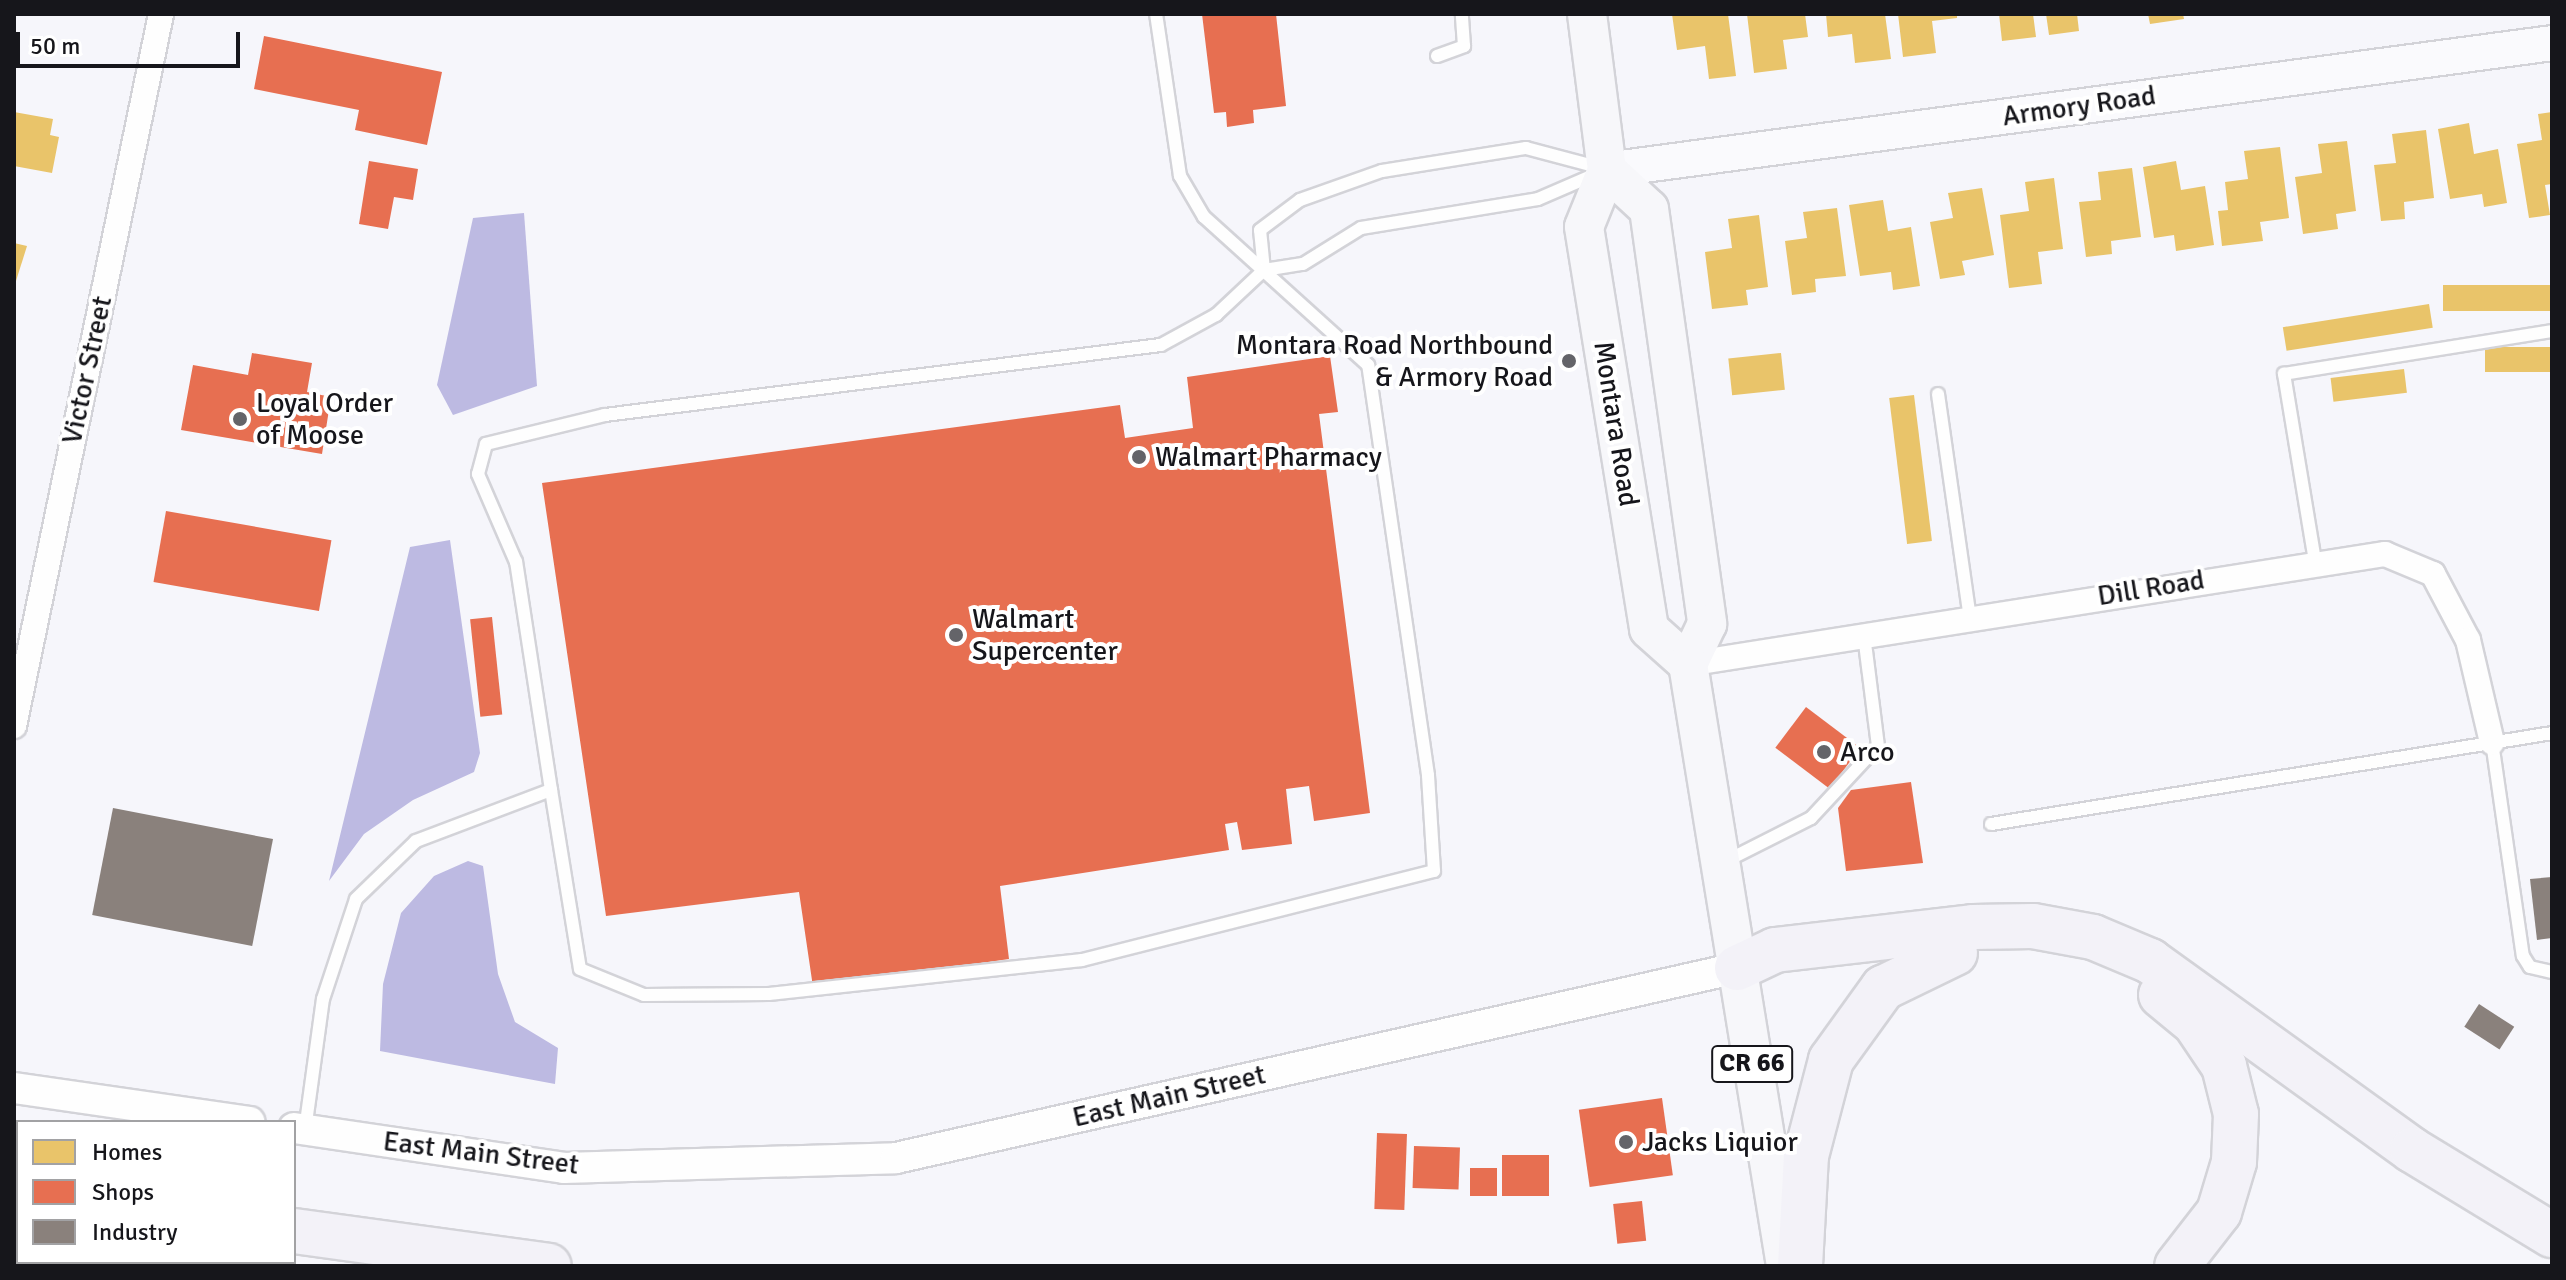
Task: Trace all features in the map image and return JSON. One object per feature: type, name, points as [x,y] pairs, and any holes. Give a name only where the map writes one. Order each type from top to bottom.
[{"type":"highway","points":[[1737,968],[1775,950],[1973,927],[2033,926],[2093,937],[2150,961],[2412,1150],[2552,1235]]},
{"type":"highway","points":[[1737,968],[1784,973],[1955,953],[2059,955],[2112,970],[2195,1023],[2224,1066],[2236,1114],[2234,1162],[2219,1212],[2177,1266]]},
{"type":"highway","points":[[1800,1266],[1806,1156],[1831,1060],[1883,988],[1955,953]]},
{"type":"highway","points":[[296,1231],[549,1266]]},
{"type":"main road","name":"Montara Road","points":[[1587,14],[1607,170],[1584,227],[1649,629],[1688,664]]},
{"type":"main road","name":"Armory Road","points":[[1607,170],[2552,43]]},
{"type":"main road","points":[[1607,170],[1649,209],[1707,624],[1688,664],[1737,968]]},
{"type":"main road","name":"CR 66","points":[[1737,968],[1786,1266]]},
{"type":"street","name":"Victor Street","points":[[15,713],[161,14]]},
{"type":"street","name":"Dill Road","points":[[1688,664],[2315,561],[2385,554],[2433,574],[2468,640],[2492,742]]},
{"type":"street","name":"East Main Street","points":[[300,1129],[564,1168],[896,1158],[1737,968]]},
{"type":"street","points":[[14,1088],[236,1120]]},
{"type":"lane","points":[[1156,14],[1180,176],[1209,225],[1264,270],[1368,365],[1428,775],[1434,871],[1082,960],[769,994],[644,995],[580,969],[516,562],[478,474],[486,444],[605,415],[1161,345],[1216,315],[1264,270],[1303,264],[1361,228],[1538,199],[1607,170]]},
{"type":"lane","points":[[1437,56],[1464,46],[1462,14]]},
{"type":"lane","points":[[1264,270],[1260,230],[1300,200],[1382,171],[1526,148],[1607,170]]},
{"type":"lane","points":[[2315,561],[2284,374],[2552,331]]},
{"type":"lane","points":[[1938,394],[1970,618]]},
{"type":"lane","points":[[1720,864],[1811,818],[1878,746],[1864,635]]},
{"type":"lane","points":[[1991,824],[2552,733]]},
{"type":"lane","points":[[2492,742],[2523,956],[2530,967],[2552,972]]},
{"type":"lane","points":[[300,1129],[323,999],[356,899],[416,841],[551,790]]},
{"type":"water","points":[[524,213],[537,386],[453,415],[437,385],[473,218]]},
{"type":"water","points":[[450,540],[480,753],[474,772],[413,800],[364,834],[329,881],[410,547]]},
{"type":"water","points":[[468,861],[483,866],[498,974],[515,1022],[558,1048],[555,1084],[380,1051],[383,984],[401,913],[434,876]]},
{"type":"building: Homes","points":[[1672,14],[1728,14],[1736,76],[1709,79],[1705,46],[1677,50]]},
{"type":"building: Homes","points":[[1747,14],[1805,14],[1808,37],[1783,40],[1787,69],[1754,73]]},
{"type":"building: Homes","points":[[1826,14],[1885,14],[1891,59],[1855,63],[1852,34],[1828,37]]},
{"type":"building: Homes","points":[[1898,14],[1957,14],[1957,18],[1932,21],[1936,53],[1903,57]]},
{"type":"building: Homes","points":[[1999,14],[2033,14],[2036,37],[2002,41]]},
{"type":"building: Homes","points":[[2046,14],[2077,14],[2079,31],[2049,35]]},
{"type":"building: Homes","points":[[2148,14],[2183,14],[2184,19],[2150,24]]},
{"type":"building: Homes","points":[[14,112],[53,119],[50,135],[59,137],[52,173],[14,166]]},
{"type":"building: Homes","points":[[2552,112],[2552,184],[2545,185],[2550,215],[2529,218],[2517,144],[2542,140],[2538,114]]},
{"type":"building: Homes","points":[[2469,123],[2474,154],[2498,149],[2507,203],[2484,207],[2482,194],[2450,199],[2438,129]]},
{"type":"building: Homes","points":[[2426,130],[2434,198],[2404,202],[2405,219],[2381,221],[2374,165],[2396,163],[2392,134]]},
{"type":"building: Homes","points":[[2347,141],[2356,211],[2336,214],[2338,229],[2303,234],[2295,177],[2322,173],[2318,144]]},
{"type":"building: Homes","points":[[2280,147],[2289,218],[2260,222],[2263,241],[2222,246],[2218,211],[2228,210],[2225,182],[2248,179],[2244,151]]},
{"type":"building: Homes","points":[[2176,161],[2181,190],[2205,186],[2214,245],[2176,251],[2174,235],[2154,238],[2143,167]]},
{"type":"building: Homes","points":[[2132,168],[2141,237],[2111,241],[2112,254],[2086,257],[2079,202],[2101,200],[2098,172]]},
{"type":"building: Homes","points":[[2054,178],[2063,249],[2038,252],[2042,284],[2009,288],[2000,215],[2029,211],[2025,182]]},
{"type":"building: Homes","points":[[1982,188],[1994,255],[1962,261],[1965,275],[1940,279],[1930,222],[1953,218],[1948,193]]},
{"type":"building: Homes","points":[[1883,200],[1888,231],[1911,227],[1920,286],[1893,290],[1891,272],[1860,276],[1849,205]]},
{"type":"building: Homes","points":[[1837,208],[1846,276],[1815,279],[1816,292],[1792,295],[1785,241],[1807,238],[1803,212]]},
{"type":"building: Homes","points":[[1759,215],[1768,287],[1746,290],[1748,305],[1712,309],[1705,252],[1732,248],[1728,219]]},
{"type":"building: Homes","points":[[14,243],[27,246],[16,281],[14,280]]},
{"type":"building: Homes","points":[[2443,285],[2552,285],[2552,311],[2443,311]]},
{"type":"building: Homes","points":[[2429,304],[2433,328],[2287,351],[2283,327]]},
{"type":"building: Homes","points":[[2485,347],[2552,347],[2552,372],[2485,372]]},
{"type":"building: Homes","points":[[1781,353],[1785,390],[1732,395],[1728,359]]},
{"type":"building: Homes","points":[[2404,369],[2407,393],[2333,402],[2331,378]]},
{"type":"building: Homes","points":[[1914,395],[1932,541],[1907,544],[1889,398]]},
{"type":"building: Shops","points":[[1202,14],[1276,14],[1286,106],[1253,110],[1254,123],[1227,127],[1226,112],[1214,113]]},
{"type":"building: Shops","points":[[264,36],[442,72],[427,145],[355,130],[359,110],[254,89]]},
{"type":"building: Shops","points":[[369,161],[418,169],[413,200],[394,197],[388,229],[359,224]]},
{"type":"building: Shops","points":[[252,353],[312,363],[307,392],[331,397],[322,454],[181,430],[193,365],[248,375]]},
{"type":"building: Shops","name":"Walmart Supercenter","points":[[1330,356],[1338,412],[1319,414],[1370,813],[1314,821],[1309,786],[1286,789],[1292,844],[1242,850],[1237,822],[1225,824],[1229,850],[1000,886],[1009,959],[813,987],[799,892],[606,916],[542,483],[1120,405],[1125,438],[1193,428],[1187,377]]},
{"type":"building: Shops","points":[[166,511],[331,540],[319,611],[153,582]]},
{"type":"building: Shops","points":[[492,617],[502,714],[480,717],[470,619]]},
{"type":"building: Shops","points":[[1806,707],[1860,748],[1830,789],[1775,748]]},
{"type":"building: Shops","points":[[1911,782],[1923,863],[1846,871],[1838,808],[1851,790]]},
{"type":"building: Shops","name":"Jacks Liquior","points":[[1662,1098],[1673,1175],[1590,1187],[1579,1110]]},
{"type":"building: Shops","points":[[1377,1133],[1407,1134],[1404,1210],[1374,1209]]},
{"type":"building: Shops","points":[[1414,1146],[1460,1148],[1459,1190],[1413,1188]]},
{"type":"building: Shops","points":[[1502,1155],[1549,1155],[1549,1196],[1502,1196]]},
{"type":"building: Shops","points":[[1470,1168],[1497,1168],[1497,1196],[1470,1196]]},
{"type":"building: Shops","points":[[1642,1201],[1646,1241],[1617,1244],[1613,1204]]},
{"type":"building: Industry","points":[[113,808],[273,839],[252,946],[92,915]]},
{"type":"building: Industry","points":[[2552,877],[2552,938],[2537,940],[2530,879]]},
{"type":"building: Industry","points":[[2479,1004],[2514,1027],[2500,1050],[2464,1027]]},
{"type":"place","name":"Montara Road Northbound & Armory Road","points":[[1569,361]]},
{"type":"place","name":"Loyal Order of Moose","points":[[240,419]]},
{"type":"place","name":"Walmart Pharmacy","points":[[1139,457]]},
{"type":"place","name":"Walmart Supercenter","points":[[956,635]]},
{"type":"place","name":"Arco","points":[[1824,752]]},
{"type":"place","name":"Jacks Liquior","points":[[1626,1142]]}]
